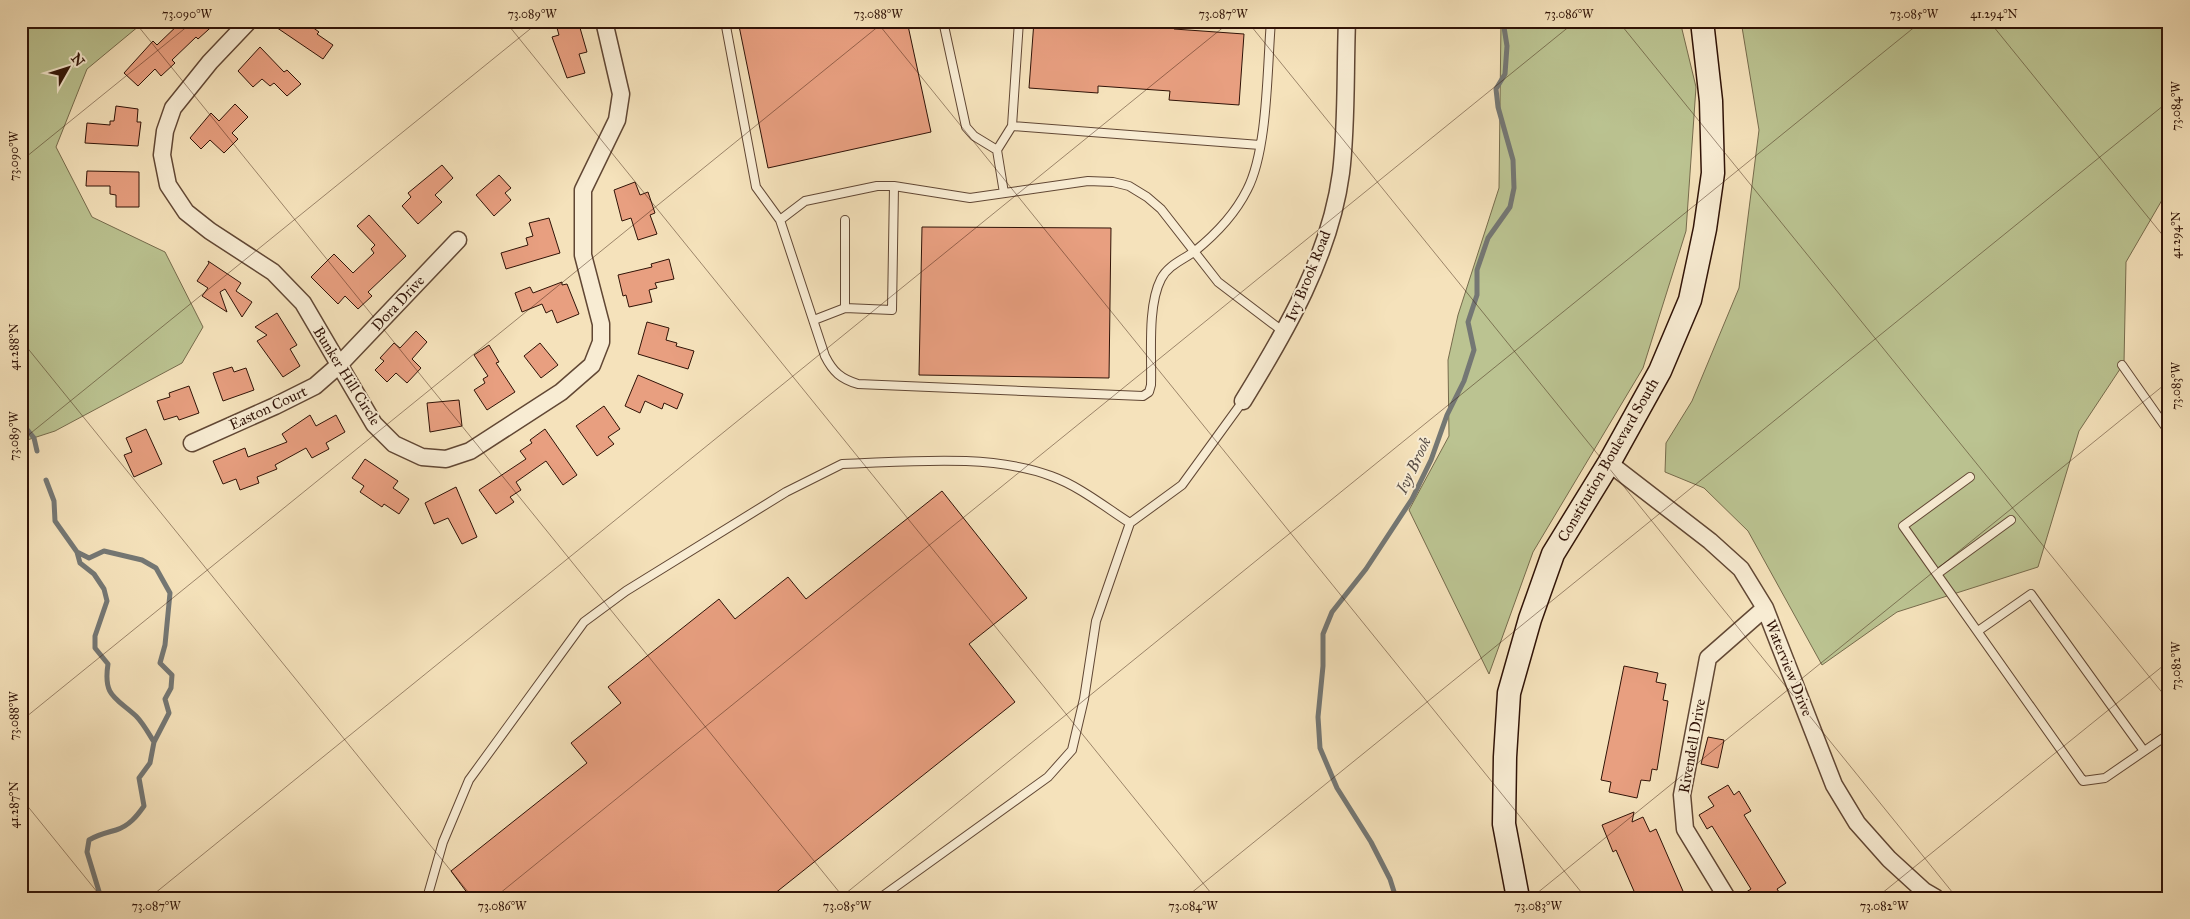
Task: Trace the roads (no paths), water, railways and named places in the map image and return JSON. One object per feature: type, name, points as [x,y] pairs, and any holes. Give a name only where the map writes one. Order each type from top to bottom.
[{"type":"main road","name":"Constitution Boulevard South","points":[[1518,898],[1504,824],[1505,757],[1509,693],[1530,619],[1553,554],[1609,462],[1660,371],[1690,300],[1706,229],[1713,173],[1711,101],[1702,21]]},
{"type":"street","name":"Bunker Hill Circle","points":[[248,21],[210,62],[173,108],[165,131],[162,155],[168,185],[186,212],[210,231],[273,272],[303,303],[374,424],[394,444],[422,457],[446,459],[470,451],[561,392],[592,365],[601,342],[601,324],[583,255],[583,190],[617,120],[620,94],[604,21]]},
{"type":"street","name":"Ivy Brook Road","points":[[1243,401],[1285,333],[1322,250],[1334,209],[1341,172],[1347,21]]},
{"type":"street","name":"Dora Drive","points":[[339,366],[458,240]]},
{"type":"street","name":"Easton Court","points":[[192,443],[315,386],[339,366]]},
{"type":"street","name":"Waterview Drive","points":[[1609,462],[1710,541],[1741,569],[1765,608],[1834,785],[1857,823],[1889,859],[1924,891],[1936,898]]},
{"type":"street","name":"Rivendell Drive","points":[[1727,898],[1685,829],[1682,795],[1708,658],[1765,608]]},
{"type":"lane","points":[[726,21],[756,187],[780,220],[826,356],[835,373],[844,380],[858,384],[1143,396],[1149,392],[1151,385],[1154,309],[1160,280],[1169,268],[1216,233],[1233,213],[1247,191],[1256,171],[1271,21]]},
{"type":"lane","points":[[943,21],[966,126],[974,136],[997,150]]},
{"type":"lane","points":[[1004,193],[997,150],[1012,126],[1019,21]]},
{"type":"lane","points":[[1012,126],[1260,145]]},
{"type":"lane","points":[[780,220],[806,201],[856,189],[894,186],[970,198],[1088,181],[1112,182],[1130,186],[1161,209],[1218,282],[1285,333]]},
{"type":"lane","points":[[814,320],[845,308],[892,310],[894,186]]},
{"type":"lane","points":[[845,220],[845,308]]},
{"type":"lane","points":[[2122,365],[2169,432]]},
{"type":"lane","points":[[880,898],[1048,776],[1072,750],[1084,699],[1096,621],[1130,523],[1182,485],[1243,401]]},
{"type":"lane","points":[[427,898],[443,842],[469,780],[584,622],[626,591],[786,492],[827,470],[842,464],[939,460],[1023,467],[1053,476],[1130,523]]},
{"type":"lane","points":[[1970,477],[1903,526],[2083,781],[2105,778],[2169,734]]},
{"type":"lane","points":[[1937,574],[2011,520]]},
{"type":"lane","points":[[1978,631],[2031,594],[2144,751]]},
{"type":"waterway","name":"Ivy Brook","points":[[1396,898],[1390,879],[1371,842],[1337,788],[1320,748],[1318,717],[1323,666],[1323,634],[1332,612],[1366,569],[1412,499],[1431,460],[1447,415],[1464,381],[1474,350],[1468,322],[1477,295],[1477,270],[1488,238],[1510,207],[1514,188],[1513,160],[1498,107],[1496,89],[1505,74],[1507,46],[1503,21]]},
{"type":"waterway","points":[[21,422],[34,438],[37,451]]},
{"type":"waterway","points":[[46,480],[54,501],[55,521],[77,552],[89,558],[104,551],[142,560],[156,568],[170,593],[165,645],[160,663],[172,675],[171,688],[165,699],[169,713],[154,742],[150,763],[139,778],[144,806],[125,826],[89,840],[87,852],[101,898]]},
{"type":"waterway","points":[[77,552],[80,563],[94,574],[104,589],[107,601],[95,636],[95,648],[108,664],[107,683],[109,690],[117,700],[139,719],[154,742]]}]
